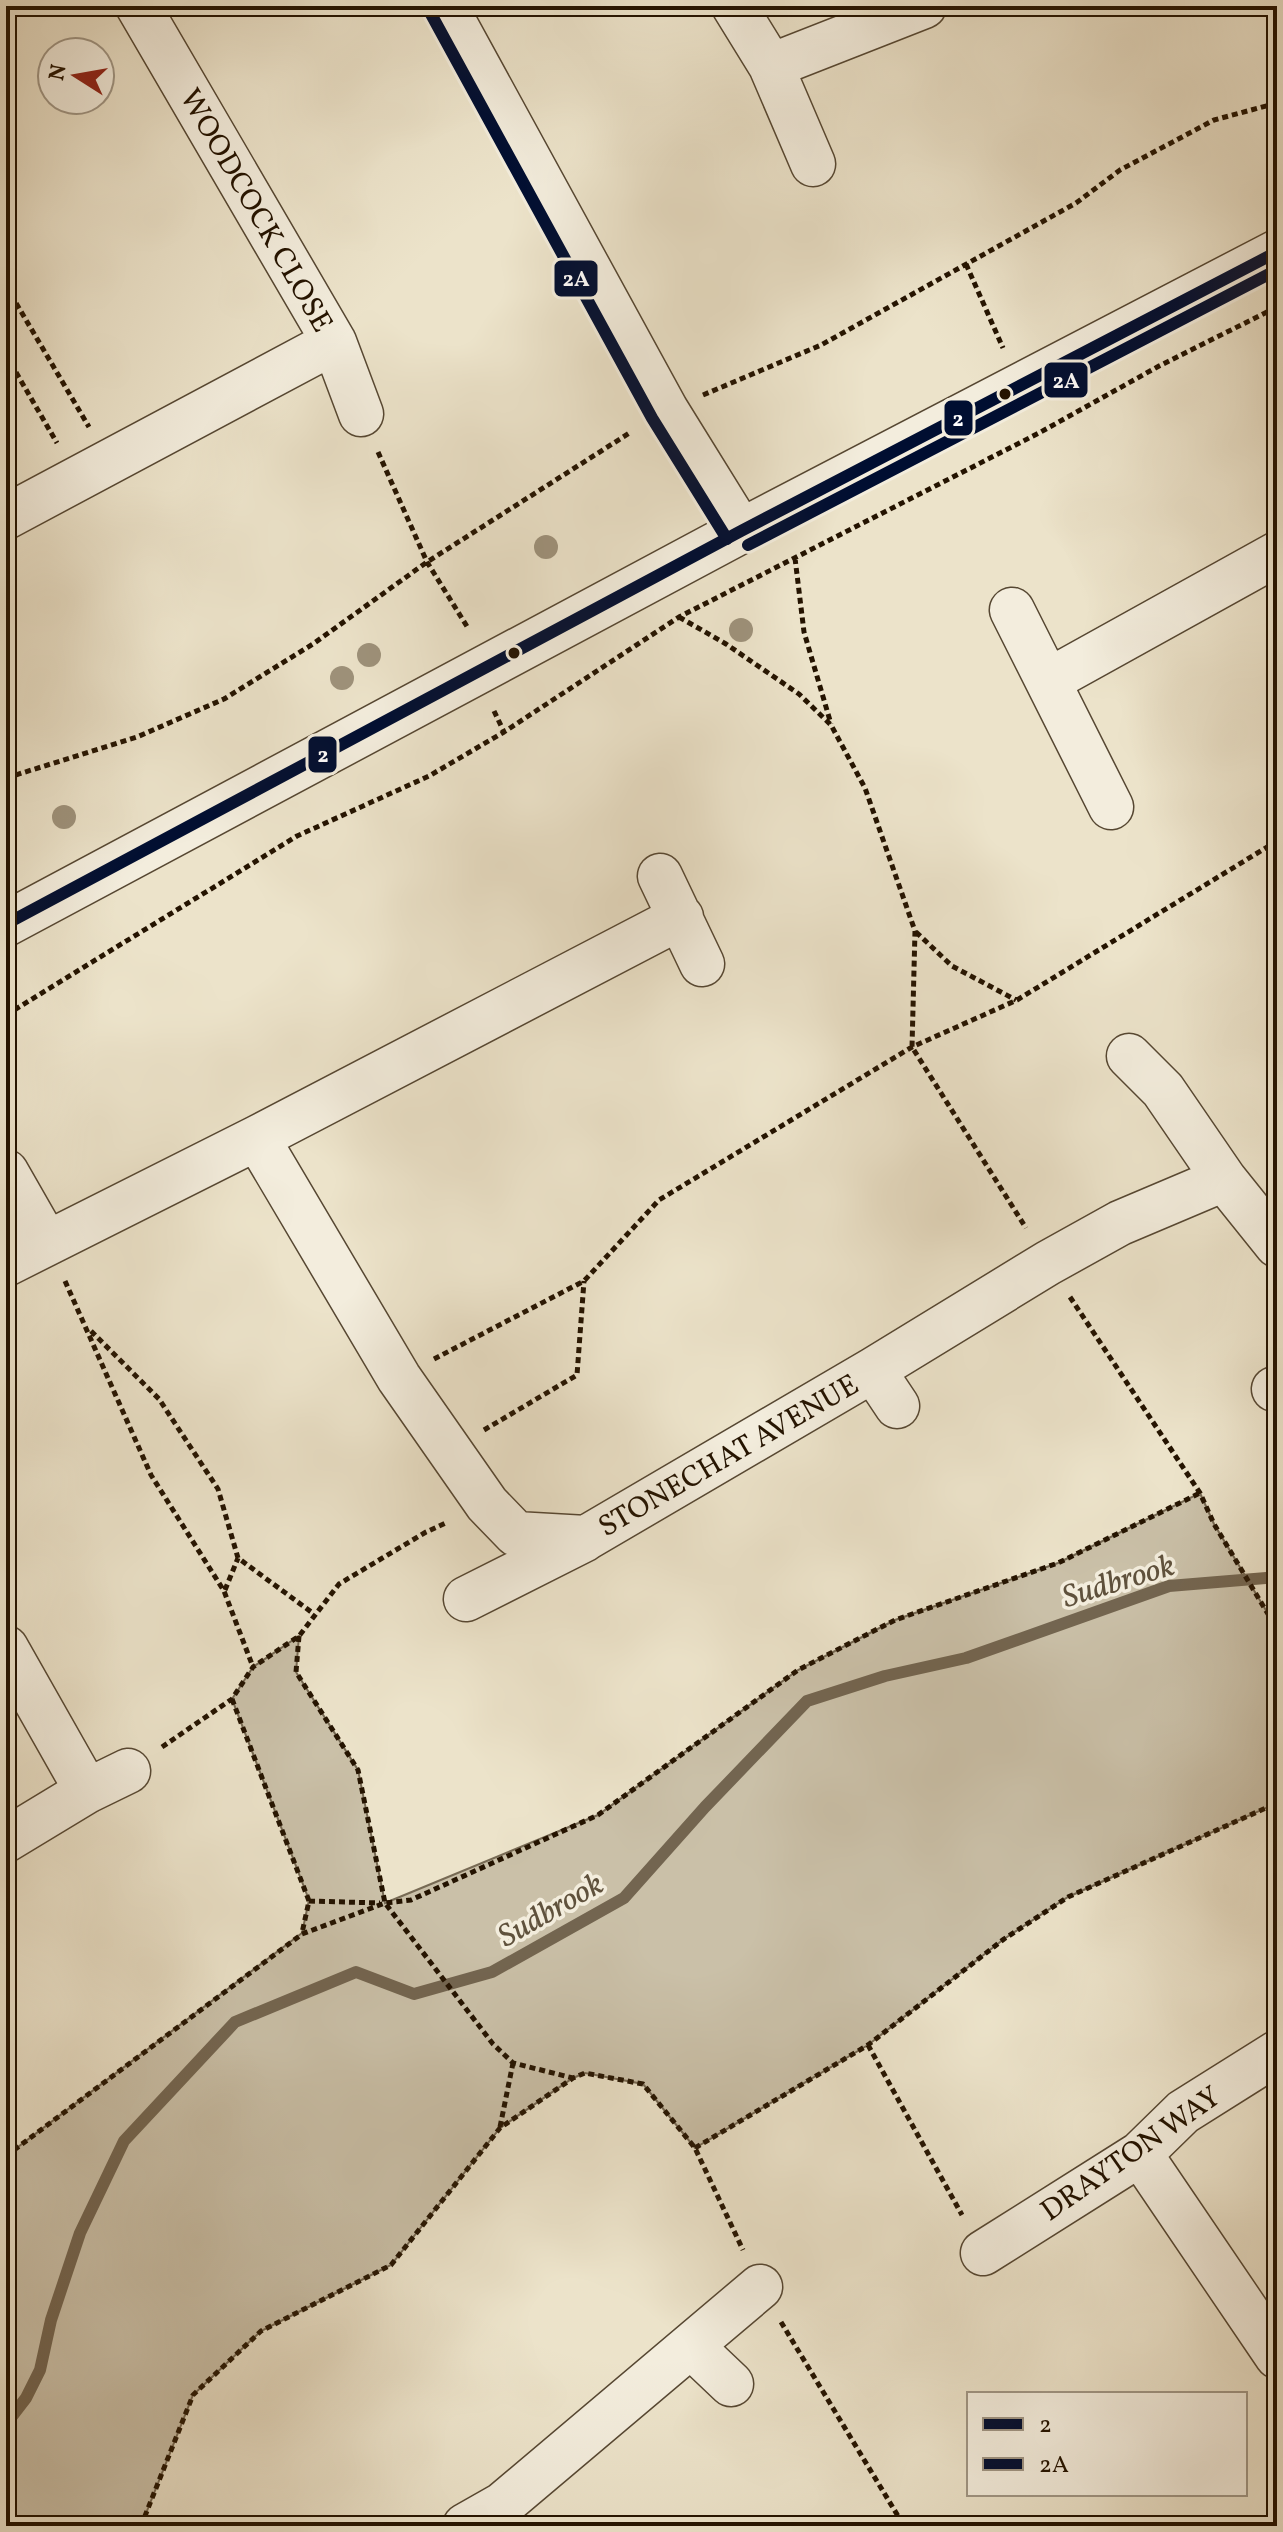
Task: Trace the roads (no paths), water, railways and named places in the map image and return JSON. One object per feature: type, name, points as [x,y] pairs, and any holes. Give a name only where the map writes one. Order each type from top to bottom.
[{"type":"street","name":"WOODCOCK CLOSE","points":[[6,517],[334,342],[138,6]]},
{"type":"street","points":[[445,6],[666,410],[741,531]]},
{"type":"street","points":[[734,6],[771,66],[813,164]]},
{"type":"street","points":[[771,66],[924,6]]},
{"type":"street","points":[[6,924],[741,531],[1277,252]]},
{"type":"street","points":[[334,342],[361,414]]},
{"type":"street","points":[[1048,681],[1277,554]]},
{"type":"street","points":[[1012,610],[1111,807]]},
{"type":"street","points":[[660,876],[702,964]]},
{"type":"street","points":[[6,1264],[257,1138],[681,917]]},
{"type":"street","points":[[1129,1056],[1149,1094],[1277,1245]]},
{"type":"street","name":"STONECHAT AVENUE","points":[[257,1138],[399,1378],[487,1504],[516,1534],[586,1538],[873,1370],[982,1284],[1048,1263],[1120,1223],[1224,1179]]},
{"type":"street","points":[[6,1172],[46,1242]]},
{"type":"street","points":[[873,1370],[897,1406]]},
{"type":"street","points":[[466,1599],[586,1538]]},
{"type":"street","points":[[6,1648],[87,1791]]},
{"type":"street","points":[[6,1840],[87,1791],[128,1771]]},
{"type":"street","name":"DRAYTON WAY","points":[[983,2253],[1140,2154],[1183,2112],[1277,2053]]},
{"type":"street","points":[[1140,2154],[1277,2356]]},
{"type":"street","points":[[465,2526],[502,2505],[760,2287]]},
{"type":"street","points":[[691,2346],[731,2384]]},
{"type":"waterway","name":"Sudbrook","points":[[6,2424],[26,2398],[40,2370],[51,2320],[80,2233],[124,2141],[235,2022],[356,1972],[414,1994],[492,1972],[624,1898],[705,1807],[807,1701],[885,1676],[966,1658],[1169,1586],[1277,1577]]}]
